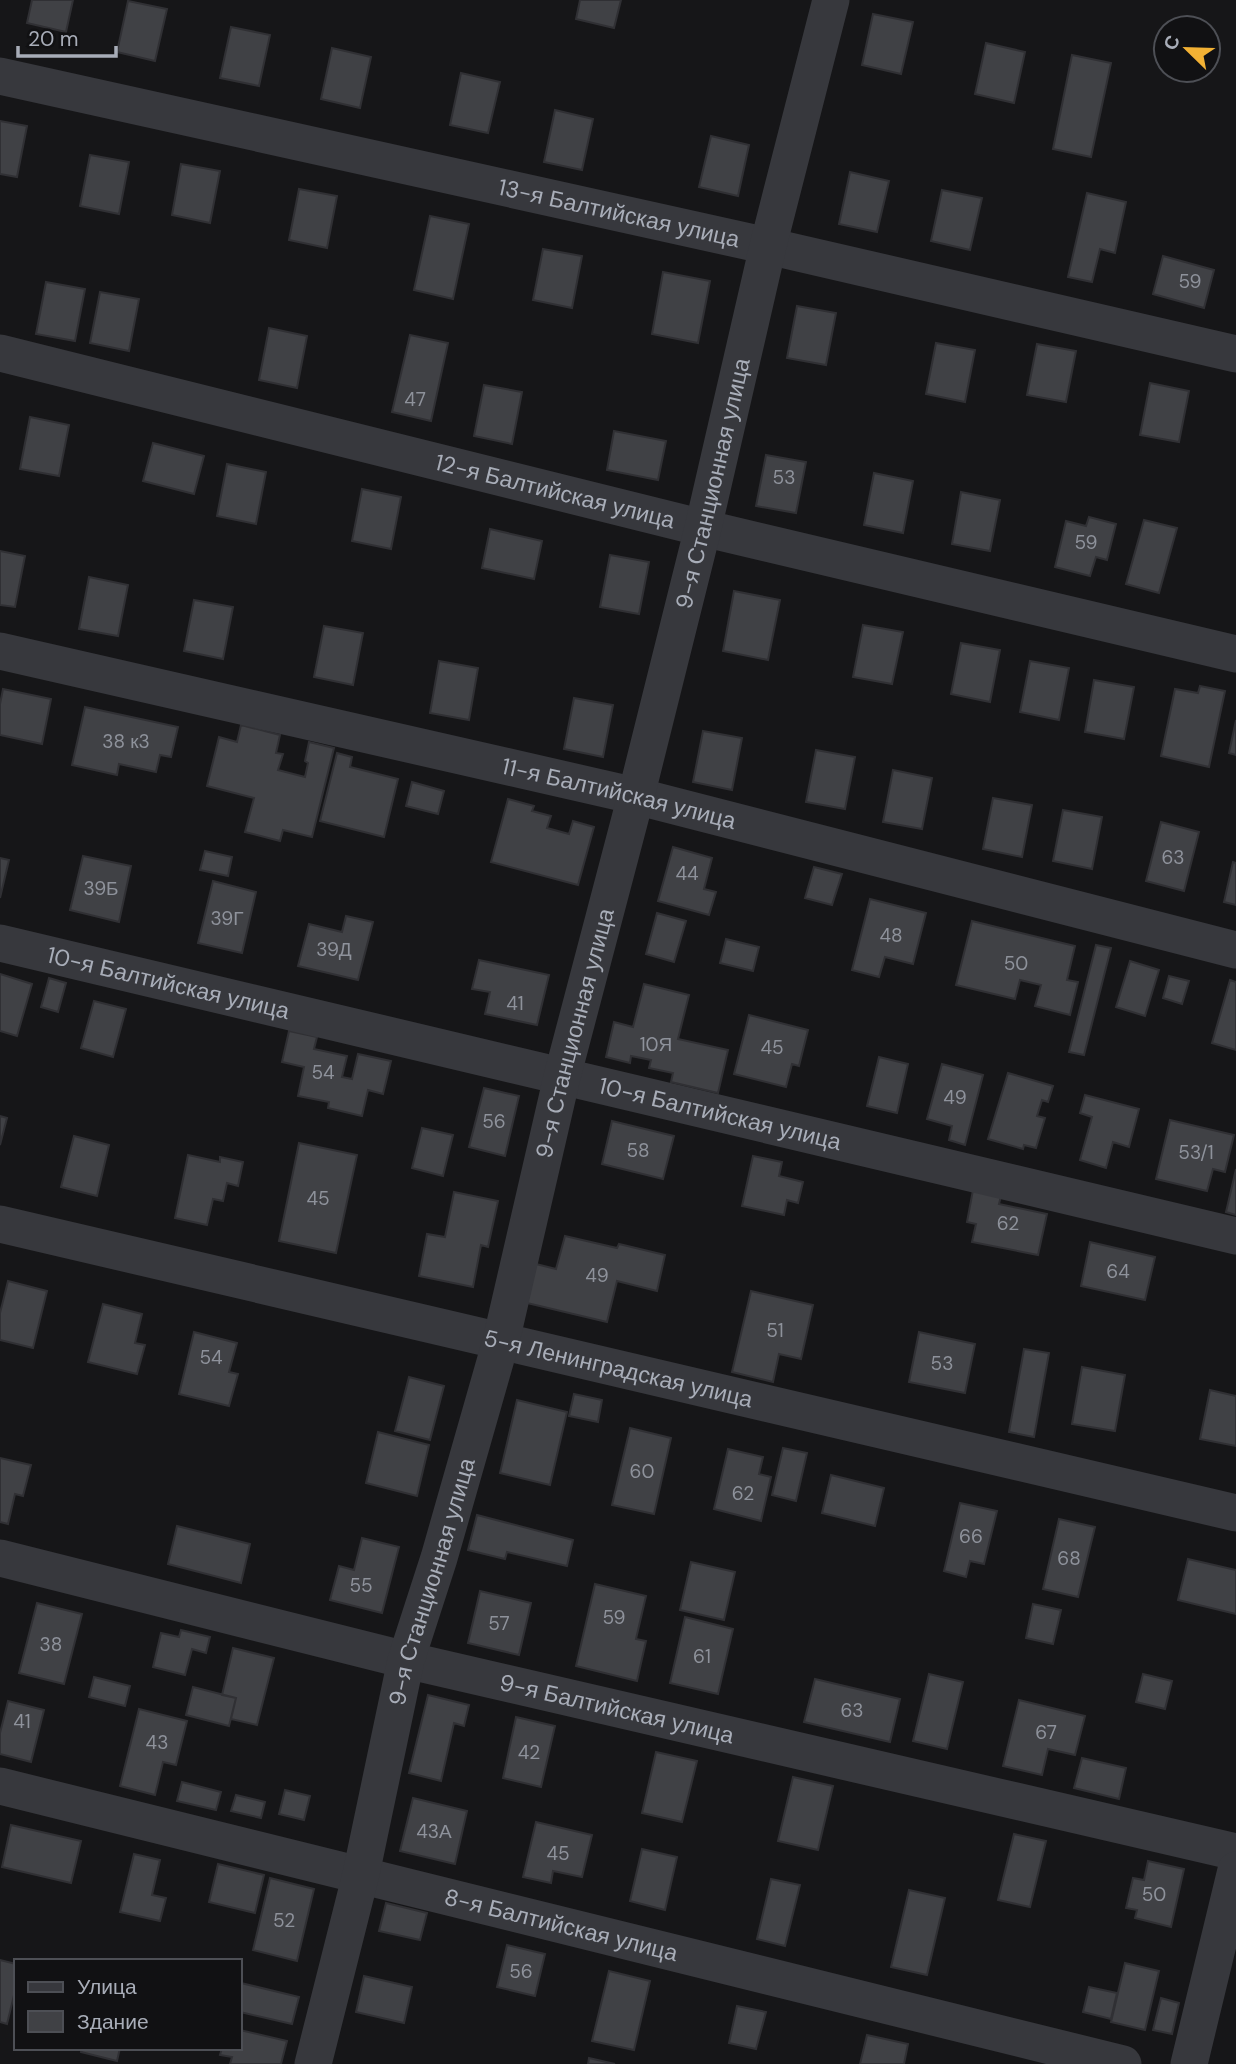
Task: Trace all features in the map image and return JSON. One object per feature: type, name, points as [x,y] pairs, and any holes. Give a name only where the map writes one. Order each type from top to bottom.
[{"type":"street","name":"9-я Станционная улица","points":[[313,2064],[361,1874],[407,1660],[501,1342],[562,1077],[636,796],[703,527],[768,246],[831,0]]},
{"type":"street","name":"13-я Балтийская улица","points":[[0,76],[768,246],[1236,354]]},
{"type":"street","name":"12-я Балтийская улица","points":[[0,353],[703,527],[1236,654]]},
{"type":"street","name":"11-я Балтийская улица","points":[[0,651],[636,796],[1236,950]]},
{"type":"street","name":"10-я Балтийская улица","points":[[0,943],[1236,1236]]},
{"type":"street","name":"5-я Ленинградская улица","points":[[0,1224],[1236,1513]]},
{"type":"street","name":"9-я Балтийская улица","points":[[0,1558],[407,1660],[1236,1852]]},
{"type":"street","name":"8-я Балтийская улица","points":[[0,1786],[1123,2064]]},
{"type":"street","points":[[1189,2064],[1236,1870]]},
{"type":"building","points":[[32,0],[73,0],[66,32],[27,23]]},
{"type":"building","points":[[580,0],[621,0],[614,28],[576,19]]},
{"type":"building","points":[[128,1],[167,9],[155,61],[117,52]]},
{"type":"building","points":[[873,14],[913,22],[901,74],[862,65]]},
{"type":"building","points":[[231,27],[270,35],[259,86],[220,78]]},
{"type":"building","points":[[986,43],[1025,52],[1014,103],[975,94]]},
{"type":"building","points":[[332,48],[371,57],[360,108],[321,99]]},
{"type":"building","points":[[1072,55],[1111,63],[1091,157],[1053,149]]},
{"type":"building","points":[[461,73],[500,82],[488,133],[450,125]]},
{"type":"building","points":[[555,110],[593,119],[582,170],[544,162]]},
{"type":"building","points":[[0,121],[27,126],[17,177],[0,174]]},
{"type":"building","points":[[711,136],[749,145],[738,196],[699,187]]},
{"type":"building","points":[[90,155],[129,162],[119,214],[80,206]]},
{"type":"building","points":[[181,164],[220,171],[210,223],[172,215]]},
{"type":"building","points":[[850,172],[889,181],[877,232],[839,224]]},
{"type":"building","points":[[299,189],[337,196],[327,248],[289,240]]},
{"type":"building","points":[[942,190],[982,198],[970,250],[931,241]]},
{"type":"building","points":[[1087,193],[1126,202],[1115,253],[1100,249],[1092,282],[1068,277]]},
{"type":"building","points":[[430,216],[469,224],[453,299],[414,290]]},
{"type":"building","points":[[543,249],[582,256],[572,308],[533,300]]},
{"type":"building","points":[[1163,256],[1214,270],[1204,308],[1153,294]]},
{"type":"building","points":[[663,272],[710,281],[698,343],[652,334]]},
{"type":"building","points":[[46,282],[85,289],[75,341],[36,334]]},
{"type":"building","points":[[100,292],[139,299],[129,351],[90,343]]},
{"type":"building","points":[[797,306],[836,313],[826,365],[787,358]]},
{"type":"building","points":[[269,328],[307,336],[297,388],[259,380]]},
{"type":"building","points":[[410,335],[448,343],[431,421],[392,412]]},
{"type":"building","points":[[936,343],[975,350],[965,402],[926,394]]},
{"type":"building","points":[[1037,344],[1076,351],[1066,402],[1027,395]]},
{"type":"building","points":[[1150,383],[1189,391],[1179,442],[1140,435]]},
{"type":"building","points":[[484,385],[522,392],[512,444],[474,436]]},
{"type":"building","points":[[30,417],[69,425],[59,476],[20,469]]},
{"type":"building","points":[[614,431],[666,441],[658,480],[607,470]]},
{"type":"building","points":[[153,443],[204,456],[194,494],[143,481]]},
{"type":"building","points":[[766,455],[806,462],[796,513],[756,506]]},
{"type":"building","points":[[227,464],[266,472],[256,524],[217,516]]},
{"type":"building","points":[[874,473],[913,481],[903,533],[864,525]]},
{"type":"building","points":[[362,489],[401,497],[391,549],[352,541]]},
{"type":"building","points":[[961,492],[1000,500],[990,551],[952,544]]},
{"type":"building","points":[[1089,517],[1116,524],[1107,560],[1096,557],[1090,576],[1055,567],[1066,521],[1086,526]]},
{"type":"building","points":[[1144,520],[1177,528],[1159,593],[1126,584]]},
{"type":"building","points":[[490,529],[542,541],[534,579],[482,568]]},
{"type":"building","points":[[0,551],[25,556],[15,607],[0,605]]},
{"type":"building","points":[[610,555],[649,562],[639,614],[600,607]]},
{"type":"building","points":[[89,577],[128,585],[118,636],[79,629]]},
{"type":"building","points":[[734,591],[780,600],[768,660],[723,651]]},
{"type":"building","points":[[194,600],[233,607],[223,659],[184,651]]},
{"type":"building","points":[[863,625],[903,632],[892,684],[853,677]]},
{"type":"building","points":[[324,626],[363,633],[353,685],[314,677]]},
{"type":"building","points":[[961,643],[1000,650],[990,702],[951,694]]},
{"type":"building","points":[[439,661],[478,668],[469,720],[430,713]]},
{"type":"building","points":[[1030,661],[1069,668],[1059,720],[1020,712]]},
{"type":"building","points":[[1094,680],[1134,687],[1124,739],[1085,732]]},
{"type":"building","points":[[1200,686],[1225,691],[1209,767],[1161,756],[1175,689],[1198,693]]},
{"type":"building","points":[[3,689],[51,699],[42,744],[0,735]]},
{"type":"building","points":[[574,698],[613,705],[603,757],[564,749]]},
{"type":"building","points":[[85,707],[178,727],[171,757],[160,755],[156,772],[119,764],[117,775],[72,765]]},
{"type":"building","points":[[1236,720],[1236,755],[1229,753]]},
{"type":"building","points":[[241,725],[280,735],[276,753],[283,754],[278,770],[305,777],[309,742],[334,748],[312,837],[283,830],[280,841],[245,832],[254,798],[207,786],[219,737],[237,742]]},
{"type":"building","points":[[703,731],[742,738],[732,790],[693,782]]},
{"type":"building","points":[[816,750],[855,757],[845,809],[806,802]]},
{"type":"building","points":[[337,753],[352,757],[350,767],[398,779],[384,837],[320,821]]},
{"type":"building","points":[[893,770],[932,778],[922,829],[883,822]]},
{"type":"building","points":[[412,782],[444,791],[438,814],[406,806]]},
{"type":"building","points":[[993,798],[1032,805],[1022,857],[983,849]]},
{"type":"building","points":[[508,799],[534,806],[532,811],[551,816],[547,828],[569,834],[573,821],[594,827],[578,885],[491,862]]},
{"type":"building","points":[[1063,810],[1102,817],[1092,869],[1053,861]]},
{"type":"building","points":[[1161,822],[1199,832],[1184,891],[1146,881]]},
{"type":"building","points":[[673,847],[712,858],[704,889],[716,892],[709,915],[658,901]]},
{"type":"building","points":[[205,851],[232,857],[228,876],[200,870]]},
{"type":"building","points":[[83,856],[131,866],[119,922],[70,910]]},
{"type":"building","points":[[0,858],[9,860],[0,898]]},
{"type":"building","points":[[1233,862],[1236,863],[1236,905],[1224,902]]},
{"type":"building","points":[[814,867],[842,874],[832,905],[805,898]]},
{"type":"building","points":[[213,881],[256,892],[242,953],[198,943]]},
{"type":"building","points":[[870,899],[926,913],[913,964],[885,957],[879,977],[852,970]]},
{"type":"building","points":[[657,913],[686,921],[674,962],[646,954]]},
{"type":"building","points":[[346,916],[373,922],[358,980],[298,966],[309,924],[342,932]]},
{"type":"building","points":[[972,921],[1075,946],[1067,980],[1078,982],[1070,1015],[1035,1006],[1041,985],[1020,980],[1015,999],[956,985]]},
{"type":"building","points":[[726,939],[759,947],[753,971],[720,963]]},
{"type":"building","points":[[1096,945],[1111,948],[1084,1055],[1069,1052]]},
{"type":"building","points":[[479,960],[549,975],[537,1025],[485,1014],[490,992],[472,989]]},
{"type":"building","points":[[1130,961],[1159,970],[1145,1016],[1116,1007]]},
{"type":"building","points":[[0,974],[32,984],[17,1036],[0,1031]]},
{"type":"building","points":[[1169,976],[1189,981],[1182,1004],[1163,998]]},
{"type":"building","points":[[49,978],[66,983],[58,1012],[41,1007]]},
{"type":"building","points":[[1230,980],[1236,982],[1236,1050],[1212,1043]]},
{"type":"building","points":[[644,984],[689,995],[678,1039],[728,1050],[718,1093],[671,1082],[673,1073],[649,1068],[651,1060],[631,1056],[630,1063],[606,1057],[614,1022],[633,1027]]},
{"type":"building","points":[[94,1001],[126,1009],[113,1057],[81,1048]]},
{"type":"building","points":[[749,1015],[808,1030],[799,1066],[792,1064],[786,1087],[734,1074]]},
{"type":"building","points":[[289,1031],[317,1037],[314,1049],[347,1056],[342,1077],[352,1079],[358,1054],[391,1061],[383,1094],[368,1090],[362,1116],[328,1108],[329,1102],[298,1096],[304,1067],[282,1062]]},
{"type":"building","points":[[879,1057],[908,1064],[897,1113],[867,1106]]},
{"type":"building","points":[[942,1064],[983,1075],[965,1145],[949,1140],[952,1126],[927,1119]]},
{"type":"building","points":[[1008,1073],[1053,1086],[1048,1102],[1042,1100],[1037,1116],[1045,1118],[1036,1148],[1024,1145],[1023,1149],[988,1139]]},
{"type":"building","points":[[484,1088],[519,1096],[505,1156],[469,1147]]},
{"type":"building","points":[[1085,1095],[1139,1109],[1129,1147],[1113,1142],[1106,1168],[1080,1160],[1092,1117],[1080,1113]]},
{"type":"building","points":[[0,1116],[7,1118],[0,1145]]},
{"type":"building","points":[[1170,1120],[1234,1135],[1225,1172],[1213,1169],[1207,1191],[1156,1179]]},
{"type":"building","points":[[612,1121],[674,1136],[663,1179],[602,1164]]},
{"type":"building","points":[[422,1128],[453,1135],[443,1176],[412,1168]]},
{"type":"building","points":[[74,1136],[109,1145],[97,1196],[61,1187]]},
{"type":"building","points":[[299,1143],[357,1155],[336,1253],[279,1241]]},
{"type":"building","points":[[188,1155],[220,1162],[220,1157],[243,1162],[238,1186],[227,1183],[223,1201],[213,1199],[207,1225],[175,1218]]},
{"type":"building","points":[[753,1156],[782,1162],[779,1176],[803,1182],[798,1203],[787,1200],[784,1215],[742,1206]]},
{"type":"building","points":[[1236,1169],[1236,1215],[1226,1212]]},
{"type":"building","points":[[973,1190],[1001,1196],[999,1204],[1047,1214],[1038,1255],[972,1242],[976,1224],[967,1222]]},
{"type":"building","points":[[454,1192],[498,1201],[488,1247],[481,1245],[473,1287],[419,1276],[427,1234],[445,1237]]},
{"type":"building","points":[[565,1236],[617,1248],[619,1244],[665,1255],[657,1291],[617,1281],[607,1322],[527,1303],[536,1264],[556,1269]]},
{"type":"building","points":[[1090,1242],[1155,1257],[1145,1300],[1081,1286]]},
{"type":"building","points":[[8,1281],[47,1291],[33,1348],[0,1340],[0,1313]]},
{"type":"building","points":[[751,1291],[813,1305],[801,1359],[779,1354],[773,1382],[732,1372]]},
{"type":"building","points":[[103,1304],[142,1314],[135,1343],[145,1345],[137,1374],[88,1362]]},
{"type":"building","points":[[194,1332],[237,1343],[229,1372],[238,1374],[229,1406],[179,1394]]},
{"type":"building","points":[[919,1332],[975,1344],[965,1393],[909,1382]]},
{"type":"building","points":[[1024,1349],[1049,1353],[1034,1437],[1009,1432]]},
{"type":"building","points":[[1082,1367],[1125,1375],[1115,1431],[1072,1424]]},
{"type":"building","points":[[409,1377],[444,1386],[430,1440],[395,1431]]},
{"type":"building","points":[[1210,1390],[1236,1396],[1236,1446],[1200,1439]]},
{"type":"building","points":[[574,1394],[602,1400],[598,1422],[569,1416]]},
{"type":"building","points":[[517,1400],[567,1412],[550,1485],[500,1473]]},
{"type":"building","points":[[630,1428],[671,1438],[654,1514],[612,1505]]},
{"type":"building","points":[[378,1432],[429,1445],[417,1496],[366,1483]]},
{"type":"building","points":[[783,1448],[807,1453],[796,1501],[772,1495]]},
{"type":"building","points":[[728,1449],[763,1457],[759,1474],[771,1477],[761,1521],[714,1509]]},
{"type":"building","points":[[0,1458],[31,1465],[23,1496],[15,1494],[8,1524],[0,1522]]},
{"type":"building","points":[[831,1475],[884,1488],[875,1526],[822,1513]]},
{"type":"building","points":[[960,1503],[997,1511],[984,1564],[970,1561],[966,1577],[944,1571]]},
{"type":"building","points":[[477,1515],[573,1540],[567,1566],[507,1552],[505,1559],[468,1550]]},
{"type":"building","points":[[1059,1519],[1095,1527],[1078,1597],[1043,1589]]},
{"type":"building","points":[[177,1526],[250,1544],[241,1583],[168,1564]]},
{"type":"building","points":[[362,1538],[399,1547],[382,1613],[330,1600],[339,1566],[354,1570]]},
{"type":"building","points":[[1188,1559],[1236,1570],[1236,1614],[1178,1600]]},
{"type":"building","points":[[691,1562],[735,1572],[724,1620],[680,1610]]},
{"type":"building","points":[[595,1584],[646,1596],[636,1639],[646,1641],[637,1681],[576,1666]]},
{"type":"building","points":[[480,1591],[531,1603],[519,1655],[468,1643]]},
{"type":"building","points":[[37,1603],[82,1614],[64,1684],[19,1673]]},
{"type":"building","points":[[1033,1604],[1061,1610],[1053,1644],[1026,1638]]},
{"type":"building","points":[[685,1617],[733,1629],[718,1694],[670,1683]]},
{"type":"building","points":[[181,1630],[210,1637],[206,1653],[192,1649],[185,1675],[153,1667],[161,1633],[179,1637]]},
{"type":"building","points":[[233,1648],[274,1658],[257,1725],[231,1719],[236,1698],[222,1695]]},
{"type":"building","points":[[929,1674],[963,1682],[947,1749],[913,1741]]},
{"type":"building","points":[[1143,1674],[1172,1681],[1165,1709],[1136,1702]]},
{"type":"building","points":[[94,1677],[130,1686],[125,1706],[89,1697]]},
{"type":"building","points":[[815,1679],[900,1699],[890,1742],[804,1722]]},
{"type":"building","points":[[193,1687],[236,1698],[229,1726],[186,1715]]},
{"type":"building","points":[[428,1695],[469,1705],[464,1726],[454,1723],[441,1781],[409,1773]]},
{"type":"building","points":[[1019,1700],[1085,1716],[1075,1755],[1048,1749],[1042,1775],[1003,1766]]},
{"type":"building","points":[[8,1701],[44,1710],[31,1762],[0,1754],[0,1733]]},
{"type":"building","points":[[139,1709],[187,1721],[176,1765],[163,1762],[155,1795],[120,1786]]},
{"type":"building","points":[[516,1717],[555,1726],[541,1787],[503,1778]]},
{"type":"building","points":[[656,1752],[697,1761],[682,1822],[642,1813]]},
{"type":"building","points":[[1082,1758],[1126,1768],[1119,1799],[1074,1788]]},
{"type":"building","points":[[793,1777],[833,1786],[818,1850],[778,1841]]},
{"type":"building","points":[[182,1782],[221,1792],[216,1810],[177,1801]]},
{"type":"building","points":[[285,1790],[310,1796],[304,1820],[279,1814]]},
{"type":"building","points":[[236,1795],[265,1802],[261,1818],[231,1811]]},
{"type":"building","points":[[413,1798],[467,1811],[455,1864],[400,1851]]},
{"type":"building","points":[[536,1822],[592,1835],[582,1877],[553,1871],[551,1883],[523,1877]]},
{"type":"building","points":[[11,1825],[81,1841],[71,1883],[2,1867]]},
{"type":"building","points":[[1014,1834],[1046,1841],[1030,1907],[998,1900]]},
{"type":"building","points":[[642,1849],[677,1857],[665,1910],[630,1901]]},
{"type":"building","points":[[134,1854],[160,1860],[152,1895],[166,1898],[160,1921],[120,1912]]},
{"type":"building","points":[[1148,1861],[1184,1869],[1171,1927],[1135,1918],[1137,1910],[1126,1908],[1133,1878],[1144,1880]]},
{"type":"building","points":[[218,1864],[264,1875],[255,1913],[209,1902]]},
{"type":"building","points":[[270,1878],[314,1889],[297,1961],[253,1950]]},
{"type":"building","points":[[771,1879],[800,1885],[785,1946],[757,1939]]},
{"type":"building","points":[[909,1890],[945,1898],[927,1975],[891,1967]]},
{"type":"building","points":[[386,1903],[427,1913],[420,1940],[379,1931]]},
{"type":"building","points":[[507,1945],[545,1954],[535,1996],[497,1987]]},
{"type":"building","points":[[0,1960],[14,1964],[14,1995],[7,2024],[0,2022]]},
{"type":"building","points":[[1125,1963],[1159,1971],[1145,2030],[1111,2022]]},
{"type":"building","points":[[609,1971],[650,1981],[634,2050],[592,2041]]},
{"type":"building","points":[[364,1976],[412,1987],[404,2023],[356,2012]]},
{"type":"building","points":[[242,1983],[299,1997],[292,2024],[242,2012]]},
{"type":"building","points":[[1089,1987],[1117,1993],[1111,2019],[1083,2012]]},
{"type":"building","points":[[1161,1998],[1179,2003],[1172,2034],[1153,2030]]},
{"type":"building","points":[[737,2006],[766,2012],[756,2049],[729,2043]]},
{"type":"building","points":[[242,2030],[287,2041],[281,2064],[230,2064],[232,2057],[220,2055],[221,2050],[242,2050]]},
{"type":"building","points":[[867,2035],[908,2044],[904,2064],[860,2064]]},
{"type":"building","points":[[82,2050],[120,2050],[117,2061]]},
{"type":"building","points":[[589,2058],[615,2064],[588,2064]]}]
